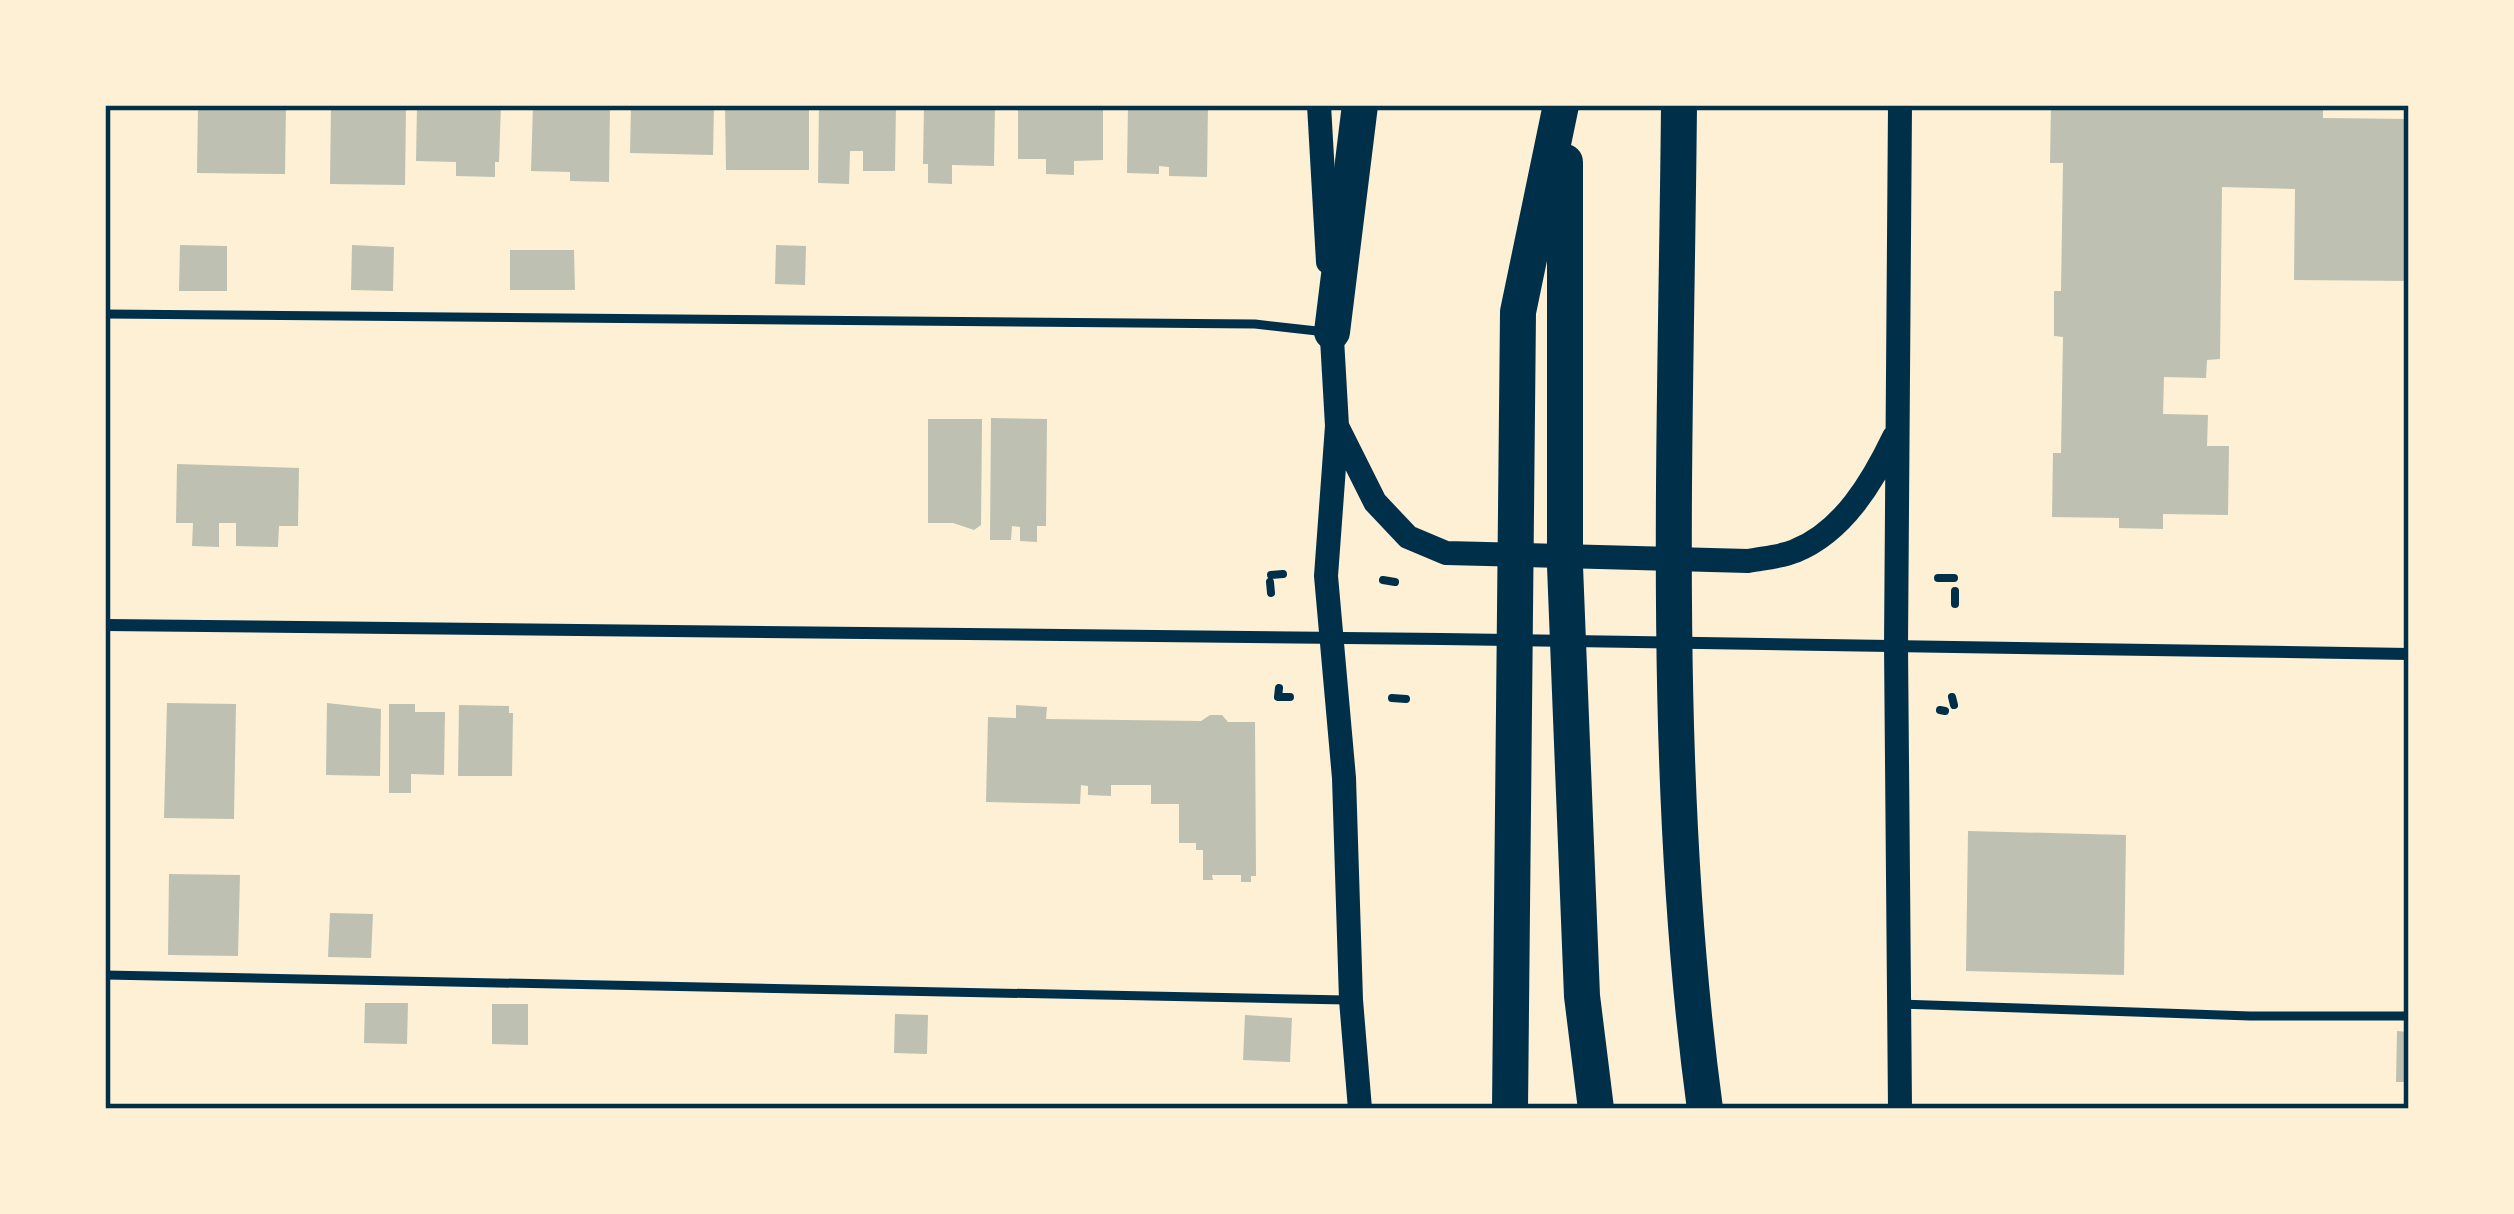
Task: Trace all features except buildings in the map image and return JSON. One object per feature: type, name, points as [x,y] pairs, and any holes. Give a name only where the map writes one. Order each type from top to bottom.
[{"type":"highway","points":[[1332,332],[1360,105]]},
{"type":"highway","points":[[1510,1109],[1518,312],[1562,105]]},
{"type":"highway","points":[[1562,105],[1565,566],[1582,996],[1596,1109]]},
{"type":"highway","points":[[1679,105],[1677,788],[1691,1010],[1705,1109]]},
{"type":"main road","points":[[1319,105],[1336,426],[1327,576],[1344,778],[1351,1000],[1360,1109]]},
{"type":"main road","points":[[1900,105],[1896,645],[1900,1109]]},
{"type":"main road","points":[[1336,426],[1375,502],[1408,537],[1446,553],[1748,561],[1796,551],[1832,526],[1871,486],[1898,430]]},
{"type":"street","points":[[105,625],[2409,654]]},
{"type":"lane","points":[[105,314],[1255,324],[1332,332]]},
{"type":"lane","points":[[105,975],[1351,1000]]},
{"type":"lane","points":[[1898,1004],[2250,1016],[2409,1016]]},
{"type":"path","points":[[1271,583],[1283,574]]},
{"type":"path","points":[[1938,578],[1954,578]]},
{"type":"path","points":[[1383,580],[1395,582]]},
{"type":"path","points":[[1955,591],[1955,604]]},
{"type":"path","points":[[1279,688],[1278,697],[1290,697]]},
{"type":"path","points":[[1393,698],[1406,699]]}]
